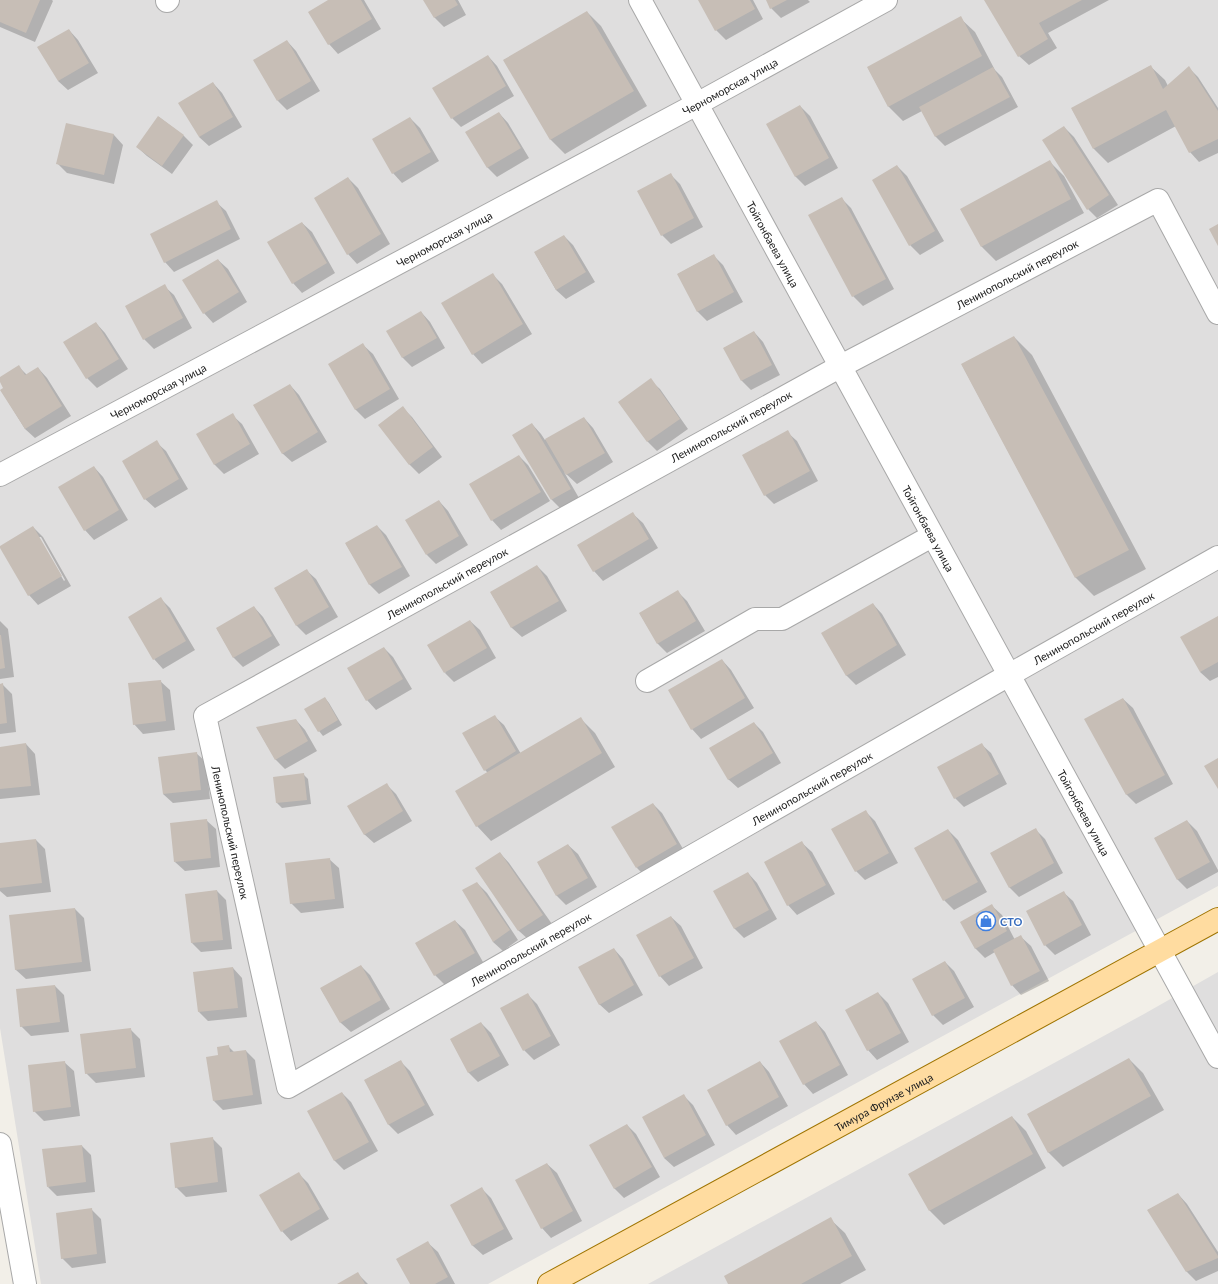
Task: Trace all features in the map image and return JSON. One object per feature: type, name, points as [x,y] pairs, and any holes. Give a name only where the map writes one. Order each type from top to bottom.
[{"type":"main road","name":"Тимура Фрунзе улица","points":[[549,1284],[1218,919]]},
{"type":"street","name":"Тойгонбаева улица","points":[[640,0],[1218,1057]]},
{"type":"street","name":"Черноморская улица","points":[[0,475],[696,104],[886,0]]},
{"type":"street","name":"Ленинопольский переулок","points":[[1218,313],[1158,200],[840,366],[205,716],[288,1087],[1218,557]]},
{"type":"street","points":[[647,682],[755,619],[782,619],[932,536]]},
{"type":"street","points":[[0,1144],[25,1284]]},
{"type":"shaded area","points":[[0,0],[1218,0],[1218,886],[488,1284],[41,1284],[0,1028]]},
{"type":"shaded area","points":[[1218,972],[1218,1284],[648,1284],[1144,1014]]},
{"type":"building","points":[[0,0],[40,0],[26,33],[0,22]]},
{"type":"building","points":[[328,0],[361,0],[372,19],[328,45],[308,12]]},
{"type":"building","points":[[423,0],[455,0],[458,5],[434,18]]},
{"type":"building","points":[[698,0],[750,0],[755,9],[715,31]]},
{"type":"building","points":[[766,0],[787,0],[770,9]]},
{"type":"building","points":[[984,0],[1082,0],[1039,23],[1048,39],[1018,57]]},
{"type":"building","points":[[587,11],[634,91],[550,140],[503,60]]},
{"type":"building","points":[[961,16],[982,56],[888,107],[867,67]]},
{"type":"building","points":[[69,29],[89,63],[58,81],[37,47]]},
{"type":"building","points":[[287,40],[311,81],[277,101],[253,60]]},
{"type":"building","points":[[488,55],[506,86],[451,119],[432,88]]},
{"type":"building","points":[[1151,65],[1163,89],[1189,66],[1218,111],[1218,139],[1189,153],[1166,110],[1093,149],[1071,108]]},
{"type":"building","points":[[993,67],[1010,97],[935,137],[919,107]]},
{"type":"building","points":[[213,82],[233,117],[199,137],[178,103]]},
{"type":"building","points":[[800,105],[829,158],[795,177],[766,124]]},
{"type":"building","points":[[499,112],[521,148],[487,168],[465,132]]},
{"type":"building","points":[[158,116],[184,135],[162,166],[136,147]]},
{"type":"building","points":[[410,117],[431,152],[392,174],[372,139]]},
{"type":"building","points":[[66,123],[114,134],[104,175],[56,164]]},
{"type":"building","points":[[1064,126],[1109,195],[1087,210],[1042,140]]},
{"type":"building","points":[[1050,160],[1071,199],[981,247],[960,209]]},
{"type":"building","points":[[897,165],[935,231],[909,246],[872,180]]},
{"type":"building","points":[[671,173],[694,218],[661,236],[637,191]]},
{"type":"building","points":[[348,177],[381,234],[347,255],[314,198]]},
{"type":"building","points":[[842,197],[886,279],[852,297],[808,215]]},
{"type":"building","points":[[217,200],[231,229],[164,263],[150,234]]},
{"type":"building","points":[[302,222],[327,263],[292,284],[267,242]]},
{"type":"building","points":[[1218,224],[1218,246],[1209,229]]},
{"type":"building","points":[[564,235],[586,272],[556,290],[534,252]]},
{"type":"building","points":[[714,254],[734,292],[697,312],[677,274]]},
{"type":"building","points":[[218,259],[239,292],[203,314],[182,280]]},
{"type":"building","points":[[493,273],[523,324],[472,355],[441,303]]},
{"type":"building","points":[[165,284],[183,318],[143,340],[125,306]]},
{"type":"building","points":[[421,311],[437,338],[402,358],[386,331]]},
{"type":"building","points":[[96,322],[119,359],[86,379],[63,342]]},
{"type":"building","points":[[754,331],[772,365],[741,381],[723,348]]},
{"type":"building","points":[[1014,336],[1129,550],[1075,578],[961,364]]},
{"type":"building","points":[[363,343],[390,389],[355,410],[328,364]]},
{"type":"building","points":[[19,365],[25,375],[38,367],[62,406],[25,429],[0,390],[3,388],[0,382],[0,377]]},
{"type":"building","points":[[651,378],[680,419],[647,442],[618,402]]},
{"type":"building","points":[[290,384],[318,432],[282,454],[253,405]]},
{"type":"building","points":[[403,406],[433,447],[409,465],[378,425]]},
{"type":"building","points":[[233,413],[250,444],[214,465],[196,434]]},
{"type":"building","points":[[584,417],[605,453],[566,475],[545,439]]},
{"type":"building","points":[[532,423],[571,489],[551,500],[512,435]]},
{"type":"building","points":[[788,430],[810,471],[764,496],[742,455]]},
{"type":"building","points":[[157,440],[179,479],[144,500],[122,461]]},
{"type":"building","points":[[519,455],[541,492],[491,521],[469,484]]},
{"type":"building","points":[[94,466],[119,510],[84,531],[58,487]]},
{"type":"building","points":[[439,500],[459,536],[426,555],[405,520]]},
{"type":"building","points":[[633,512],[649,539],[593,572],[577,545]]},
{"type":"building","points":[[377,525],[402,567],[369,585],[345,543]]},
{"type":"building","points":[[33,526],[62,576],[28,596],[0,546]]},
{"type":"building","points":[[537,565],[559,601],[511,628],[490,592]]},
{"type":"building","points":[[307,569],[329,607],[296,626],[274,588]]},
{"type":"building","points":[[678,590],[696,621],[657,644],[639,613]]},
{"type":"building","points":[[161,597],[186,641],[153,660],[128,617]]},
{"type":"building","points":[[873,603],[897,645],[846,676],[821,633]]},
{"type":"building","points":[[254,606],[272,636],[233,658],[216,628]]},
{"type":"building","points":[[1218,616],[1218,662],[1200,672],[1180,637]]},
{"type":"building","points":[[470,620],[487,648],[444,673],[427,645]]},
{"type":"building","points":[[0,635],[5,668],[0,669]]},
{"type":"building","points":[[384,647],[403,679],[366,701],[347,668]]},
{"type":"building","points":[[722,659],[745,698],[691,730],[668,690]]},
{"type":"building","points":[[161,680],[166,721],[133,725],[128,683]]},
{"type":"building","points":[[3,683],[7,723],[0,724],[0,684]]},
{"type":"building","points":[[325,697],[338,720],[318,732],[304,709]]},
{"type":"building","points":[[1123,698],[1165,775],[1126,795],[1084,719]]},
{"type":"building","points":[[495,715],[516,751],[484,771],[462,733]]},
{"type":"building","points":[[581,717],[602,753],[476,827],[455,791]]},
{"type":"building","points":[[296,719],[308,741],[275,760],[256,727]]},
{"type":"building","points":[[754,722],[773,753],[728,780],[709,748]]},
{"type":"building","points":[[26,743],[31,786],[0,789],[0,747]]},
{"type":"building","points":[[982,743],[999,774],[954,799],[937,767]]},
{"type":"building","points":[[197,752],[201,790],[163,794],[158,757]]},
{"type":"building","points":[[1218,758],[1218,789],[1204,766]]},
{"type":"building","points":[[304,773],[307,800],[276,803],[273,777]]},
{"type":"building","points":[[387,783],[403,811],[364,835],[347,806]]},
{"type":"building","points":[[653,803],[677,844],[636,868],[611,827]]},
{"type":"building","points":[[866,810],[889,853],[855,872],[831,829]]},
{"type":"building","points":[[207,819],[211,858],[174,862],[170,823]]},
{"type":"building","points":[[1187,820],[1210,862],[1177,880],[1154,838]]},
{"type":"building","points":[[1036,828],[1054,863],[1009,888],[990,853]]},
{"type":"building","points":[[948,829],[978,882],[943,901],[914,848]]},
{"type":"building","points":[[36,839],[42,883],[0,888],[0,843]]},
{"type":"building","points":[[802,841],[826,885],[787,906],[764,862]]},
{"type":"building","points":[[568,844],[588,878],[556,896],[537,862]]},
{"type":"building","points":[[500,852],[543,915],[518,931],[475,868]]},
{"type":"building","points":[[330,858],[335,899],[290,904],[285,863]]},
{"type":"building","points":[[748,872],[769,910],[734,929],[713,891]]},
{"type":"building","points":[[477,882],[510,930],[493,942],[462,890]]},
{"type":"building","points":[[217,890],[223,940],[191,943],[185,894]]},
{"type":"building","points":[[1064,891],[1082,925],[1044,946],[1026,911]]},
{"type":"building","points":[[992,904],[1007,931],[975,949],[960,922]]},
{"type":"building","points":[[75,908],[82,962],[15,970],[9,915]]},
{"type":"building","points":[[671,916],[694,958],[659,977],[636,935]]},
{"type":"building","points":[[455,920],[475,953],[434,976],[415,943]]},
{"type":"building","points":[[1021,935],[1040,971],[1011,986],[993,950]]},
{"type":"building","points":[[614,948],[634,985],[599,1005],[578,967]]},
{"type":"building","points":[[945,961],[965,998],[932,1016],[912,979]]},
{"type":"building","points":[[361,965],[381,1000],[340,1023],[320,988]]},
{"type":"building","points":[[233,967],[238,1008],[198,1012],[193,972]]},
{"type":"building","points":[[55,985],[60,1022],[20,1027],[16,989]]},
{"type":"building","points":[[878,992],[901,1033],[867,1051],[845,1010]]},
{"type":"building","points":[[528,993],[551,1036],[523,1051],[500,1008]]},
{"type":"building","points":[[816,1021],[840,1065],[803,1085],[779,1041]]},
{"type":"building","points":[[481,1022],[500,1056],[468,1073],[450,1039]]},
{"type":"building","points":[[131,1028],[136,1068],[85,1074],[80,1034]]},
{"type":"building","points":[[229,1045],[230,1052],[246,1050],[253,1095],[213,1101],[206,1057],[218,1055],[217,1047]]},
{"type":"building","points":[[1129,1058],[1151,1096],[1048,1153],[1027,1114]]},
{"type":"building","points":[[401,1060],[425,1105],[388,1125],[364,1080]]},
{"type":"building","points":[[65,1061],[71,1107],[33,1112],[28,1065]]},
{"type":"building","points":[[760,1061],[779,1097],[726,1126],[707,1090]]},
{"type":"building","points":[[342,1092],[369,1142],[334,1161],[307,1111]]},
{"type":"building","points":[[684,1094],[706,1135],[664,1158],[642,1117]]},
{"type":"building","points":[[1012,1116],[1033,1154],[929,1211],[908,1174]]},
{"type":"building","points":[[627,1124],[652,1167],[614,1189],[589,1145]]},
{"type":"building","points":[[213,1137],[218,1182],[175,1188],[170,1143]]},
{"type":"building","points":[[82,1145],[86,1182],[47,1187],[42,1149]]},
{"type":"building","points":[[547,1163],[573,1211],[541,1229],[515,1180]]},
{"type":"building","points":[[299,1172],[320,1209],[281,1232],[259,1195]]},
{"type":"building","points":[[482,1187],[504,1229],[472,1246],[450,1205]]},
{"type":"building","points":[[1178,1193],[1218,1256],[1218,1258],[1186,1272],[1147,1210]]},
{"type":"building","points":[[92,1208],[97,1254],[61,1259],[56,1213]]},
{"type":"building","points":[[831,1217],[852,1256],[801,1284],[728,1284],[724,1276]]},
{"type":"building","points":[[428,1241],[448,1277],[435,1284],[410,1284],[396,1259]]},
{"type":"building","points":[[358,1272],[365,1284],[337,1284]]},
{"type":"place","name":"СТО","points":[[986,921]]}]
